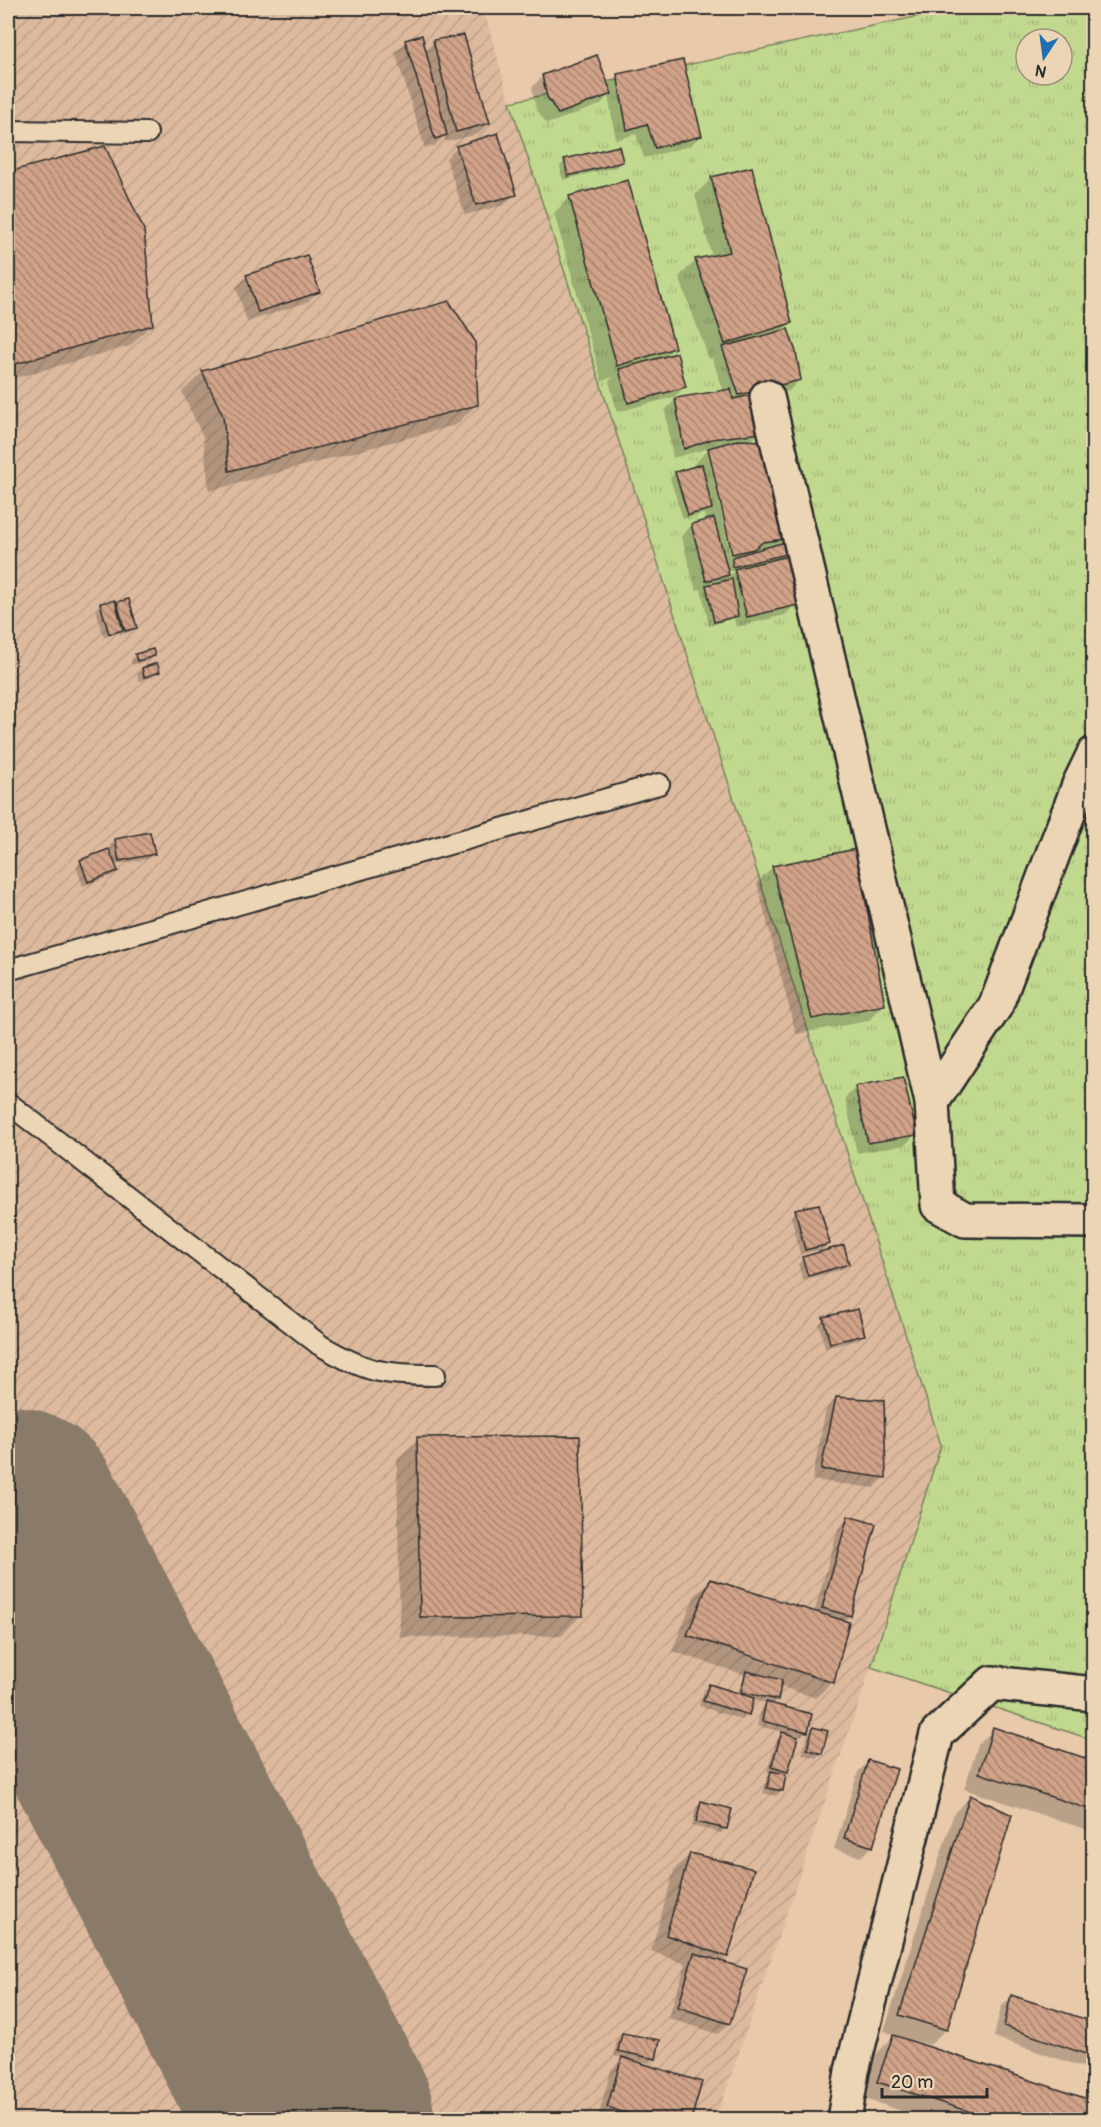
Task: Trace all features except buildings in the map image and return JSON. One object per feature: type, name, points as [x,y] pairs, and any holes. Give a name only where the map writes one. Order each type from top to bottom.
[{"type":"street","points":[[767,397],[932,1102],[938,1205],[965,1220],[1094,1221]]},
{"type":"street","points":[[932,1102],[996,1005],[1079,785],[1094,754]]},
{"type":"street","points":[[844,2120],[852,2071],[938,1734],[992,1683],[1094,1694]]},
{"type":"lane","points":[[8,131],[147,133]]},
{"type":"lane","points":[[8,970],[659,784]]},
{"type":"lane","points":[[8,1103],[320,1345],[354,1365],[389,1375],[435,1376]]},
{"type":"shaded area","points":[[8,8],[483,8],[510,102],[941,1445],[871,1667],[716,2119],[8,2120]]},
{"type":"green space","points":[[958,8],[1093,8],[1093,1740],[871,1667],[941,1445],[510,102]]},
{"type":"runway","points":[[8,1523],[317,2120]]}]
